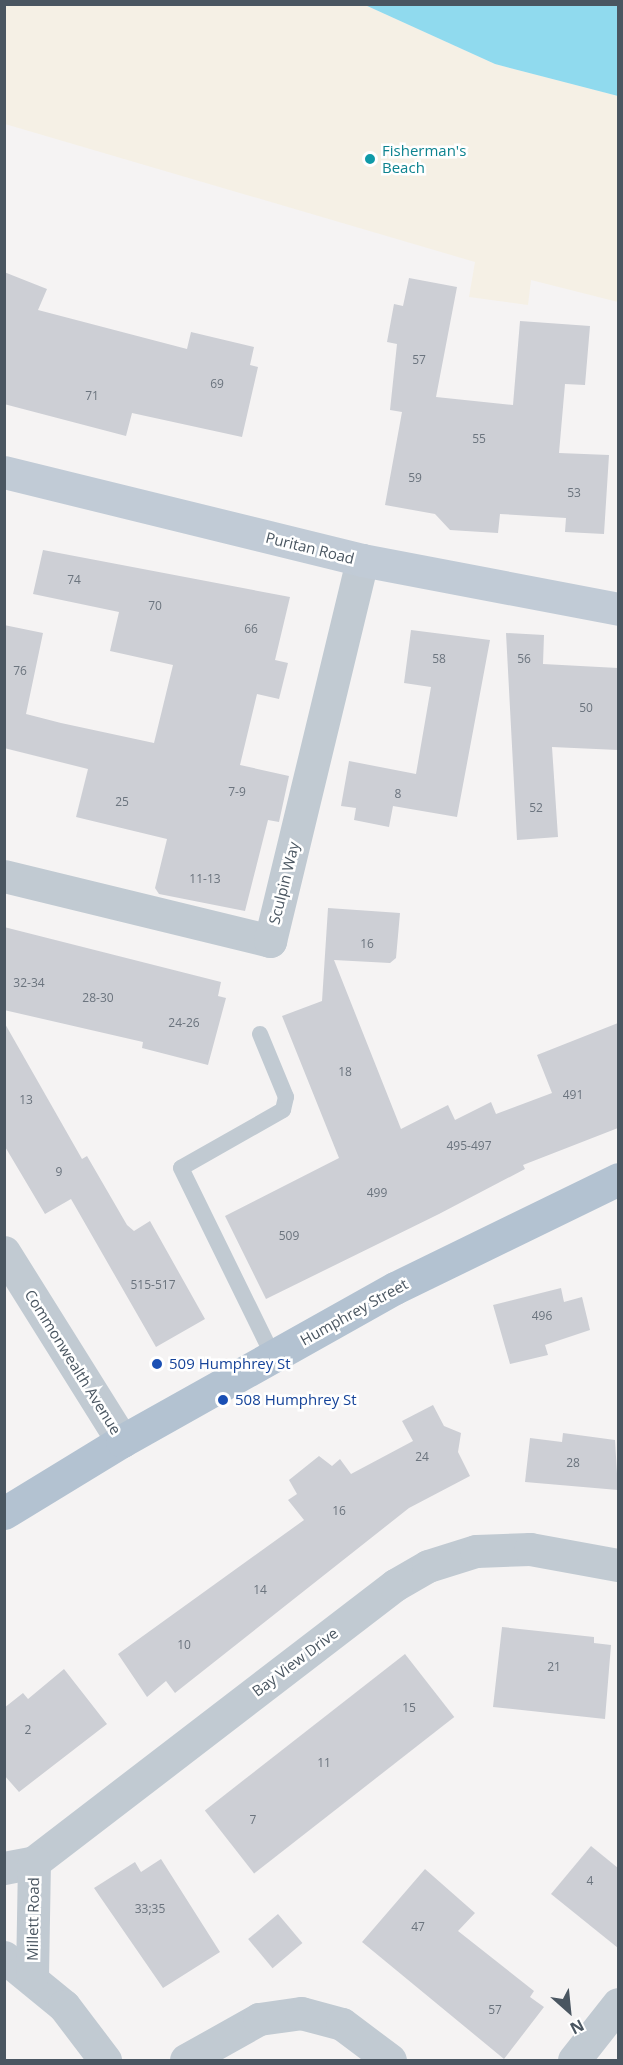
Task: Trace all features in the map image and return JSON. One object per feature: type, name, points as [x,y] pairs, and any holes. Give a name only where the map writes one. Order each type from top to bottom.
[{"type":"main road","name":"Humphrey Street","points":[[4,1513],[122,1440],[395,1288],[618,1179]]},
{"type":"street","name":"Puritan Road","points":[[4,472],[362,560],[618,609]]},
{"type":"street","name":"Sculpin Way","points":[[4,876],[270,941],[362,560]]},
{"type":"street","name":"Commonwealth Avenue","points":[[4,1252],[122,1440]]},
{"type":"street","name":"Bay View Drive","points":[[19,1865],[396,1585],[428,1566],[476,1551],[530,1549],[618,1565]]},
{"type":"street","name":"Millett Road","points":[[19,1865],[32,1976]]},
{"type":"street","name":"Millett Road","points":[[4,1957],[32,1976],[64,2006],[105,2061]]},
{"type":"street","points":[[574,2061],[618,2004]]},
{"type":"street","points":[[186,2061],[259,2019],[301,2013],[342,2024],[390,2061]]},
{"type":"lane","points":[[260,1034],[286,1097],[283,1110],[180,1168],[273,1356]]},
{"type":"sand","name":"Fisherman's Beach","points":[[4,5],[365,5],[495,64],[618,96],[618,302],[531,280],[528,305],[469,297],[475,262],[5,124]]},
{"type":"water","points":[[365,5],[618,5],[618,96],[495,64]]},
{"type":"building","points":[[4,272],[47,289],[38,310],[187,349],[191,332],[254,347],[250,365],[258,367],[242,437],[132,413],[126,436],[4,404]]},
{"type":"building","points":[[409,278],[457,287],[436,397],[513,405],[520,321],[590,326],[585,385],[565,384],[559,453],[609,455],[604,534],[565,532],[566,518],[500,514],[498,533],[450,530],[435,514],[385,505],[402,412],[390,410],[397,344],[387,342],[394,304],[403,306]]},
{"type":"building","points":[[43,550],[290,597],[275,660],[288,663],[279,699],[257,694],[240,765],[289,776],[279,822],[268,820],[245,911],[159,894],[155,888],[167,839],[76,817],[88,769],[4,748],[4,625],[43,633],[26,714],[61,723],[154,743],[173,665],[110,651],[119,612],[33,594]]},
{"type":"building","points":[[411,630],[490,640],[457,817],[393,806],[389,827],[354,820],[356,808],[341,806],[349,761],[416,774],[431,687],[404,683]]},
{"type":"building","points":[[506,633],[544,635],[543,664],[618,668],[618,750],[552,747],[558,837],[517,840]]},
{"type":"building","points":[[328,908],[400,913],[396,958],[390,963],[334,960],[401,1129],[448,1105],[455,1120],[491,1102],[496,1114],[552,1093],[537,1055],[618,1023],[618,1128],[523,1165],[525,1169],[439,1214],[266,1299],[225,1216],[339,1158],[282,1016],[322,1001]]},
{"type":"building","points":[[4,927],[221,982],[218,996],[226,998],[208,1065],[142,1048],[143,1042],[4,1010]]},
{"type":"building","points":[[4,1022],[82,1159],[87,1156],[127,1225],[134,1231],[150,1221],[205,1319],[156,1347],[71,1199],[45,1214],[4,1145]]},
{"type":"building","points":[[561,1288],[564,1302],[582,1297],[590,1330],[545,1345],[548,1355],[510,1364],[493,1305]]},
{"type":"building","points":[[433,1405],[444,1426],[461,1433],[458,1452],[470,1476],[409,1508],[175,1693],[166,1681],[147,1697],[118,1654],[304,1520],[288,1500],[297,1494],[289,1480],[319,1456],[332,1466],[340,1459],[351,1474],[413,1441],[402,1421]]},
{"type":"building","points":[[563,1433],[615,1440],[618,1490],[525,1482],[530,1438],[562,1442]]},
{"type":"building","points":[[502,1627],[594,1637],[594,1643],[611,1645],[605,1719],[493,1707]]},
{"type":"building","points":[[405,1654],[454,1717],[254,1873],[205,1810]]},
{"type":"building","points":[[64,1669],[107,1724],[19,1792],[4,1775],[4,1708],[23,1693],[28,1699]]},
{"type":"building","points":[[591,1846],[618,1868],[618,1948],[551,1894]]},
{"type":"building","points":[[161,1859],[220,1952],[163,1988],[94,1888],[135,1862],[141,1872]]},
{"type":"building","points":[[425,1869],[475,1913],[458,1931],[534,1991],[530,1997],[544,2007],[504,2059],[362,1942]]},
{"type":"building","points":[[278,1914],[302,1943],[273,1968],[248,1939]]},
{"type":"place","name":"Fisherman's Beach","points":[[370,159]]},
{"type":"place","name":"509 Humphrey St","points":[[157,1364]]},
{"type":"place","name":"508 Humphrey St","points":[[223,1400]]}]
